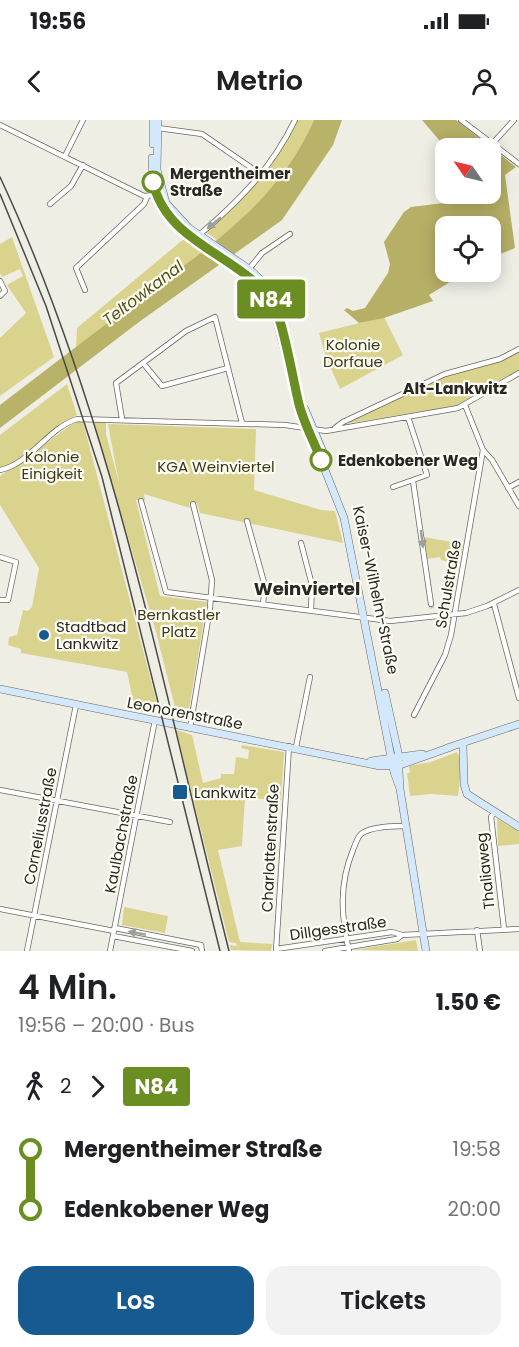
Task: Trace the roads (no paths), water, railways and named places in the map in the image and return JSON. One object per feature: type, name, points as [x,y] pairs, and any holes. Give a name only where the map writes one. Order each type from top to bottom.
[{"type":"main road","points":[[158,120],[155,126],[159,194],[179,220],[198,238]]},
{"type":"main road","name":"Kaiser-Wilhelm-Straße","points":[[159,194],[168,216],[185,232],[198,238],[262,281],[272,300],[297,393],[346,511],[396,762],[426,951]]},
{"type":"main road","name":"Leonorenstraße","points":[[0,689],[190,728],[292,746],[380,766],[396,762]]},
{"type":"main road","points":[[396,762],[464,744],[519,724]]},
{"type":"main road","points":[[464,744],[466,791],[519,827]]},
{"type":"street","points":[[65,156],[83,120]]},
{"type":"street","points":[[198,238],[234,206],[262,175],[295,120]]},
{"type":"street","points":[[461,120],[484,138]]},
{"type":"street","points":[[498,138],[514,120]]},
{"type":"street","points":[[0,125],[147,197],[159,194]]},
{"type":"street","points":[[155,126],[202,134],[262,175]]},
{"type":"street","points":[[501,151],[519,164]]},
{"type":"street","points":[[50,204],[71,187],[82,165]]},
{"type":"street","points":[[85,290],[76,268],[144,204],[147,197]]},
{"type":"street","points":[[248,271],[262,253],[290,234]]},
{"type":"street","points":[[0,281],[6,291],[0,296]]},
{"type":"street","points":[[122,419],[116,385],[186,331],[215,317],[242,423]]},
{"type":"street","points":[[334,430],[343,422],[445,374],[503,358],[519,349]]},
{"type":"street","points":[[143,363],[162,386],[228,368]]},
{"type":"street","points":[[0,470],[12,466],[71,421],[122,419],[242,423],[334,430],[465,405],[519,373]]},
{"type":"street","points":[[465,405],[483,450],[519,506]]},
{"type":"street","points":[[393,487],[426,478],[428,474],[408,417]]},
{"type":"street","name":"Schulstraße","points":[[414,716],[445,655],[456,615],[483,450]]},
{"type":"street","points":[[413,481],[431,604]]},
{"type":"street","points":[[508,488],[519,482]]},
{"type":"street","points":[[141,501],[164,592],[396,621],[456,615],[494,604],[519,590]]},
{"type":"street","points":[[190,728],[210,598],[210,565],[194,504]]},
{"type":"street","points":[[248,521],[265,586],[263,604]]},
{"type":"street","points":[[301,543],[312,585],[311,610]]},
{"type":"street","points":[[0,557],[16,562],[8,600],[0,600]]},
{"type":"street","points":[[494,604],[519,698]]},
{"type":"street","points":[[432,610],[433,618]]},
{"type":"street","name":"Charlottenstraße","points":[[276,950],[292,746],[310,677]]},
{"type":"street","name":"Corneliusstraße","points":[[27,951],[76,705]]},
{"type":"street","name":"Kaulbachstraße","points":[[110,951],[155,720]]},
{"type":"street","points":[[0,790],[170,822]]},
{"type":"street","name":"Thaliaweg","points":[[495,812],[491,817],[504,929]]},
{"type":"street","points":[[348,949],[342,890],[357,840],[368,831],[407,826]]},
{"type":"street","points":[[0,909],[114,932],[165,938],[201,948]]},
{"type":"street","name":"Dillgesstraße","points":[[276,950],[392,932],[402,935],[519,928]]},
{"type":"street","points":[[477,930],[480,951]]},
{"type":"street","points":[[114,932],[163,948],[192,951]]},
{"type":"street","name":"Dillgesstraße","points":[[325,951],[348,949],[397,939],[402,935]]},
{"type":"street","points":[[163,948],[165,938]]},
{"type":"tunnel","points":[[431,604],[432,610]]},
{"type":"tram line","points":[[0,194],[46,306],[102,477],[220,951]]},
{"type":"railway","points":[[0,177],[40,269],[74,363],[105,460],[158,657],[229,951]]},
{"type":"place","name":"Mergentheimer Straße","points":[[153,182]]},
{"type":"place","name":"Edenkobener Weg","points":[[321,460]]},
{"type":"place","name":"Stadtbad Lankwitz","points":[[44,635]]},
{"type":"place","name":"Lankwitz","points":[[180,792]]},
{"type":"district","name":"Alt-Lankwitz","points":[[455,388]]},
{"type":"district","name":"Weinviertel","points":[[307,588]]},
{"type":"water label","name":"Teltowkanal","points":[[143,293]]},
{"type":"park label","name":"Kolonie Dorfaue","points":[[353,352]]},
{"type":"park label","name":"Kolonie Einigkeit","points":[[52,464]]},
{"type":"park label","name":"KGA Weinviertel","points":[[216,466]]},
{"type":"park label","name":"Bernkastler Platz","points":[[179,622]]}]
